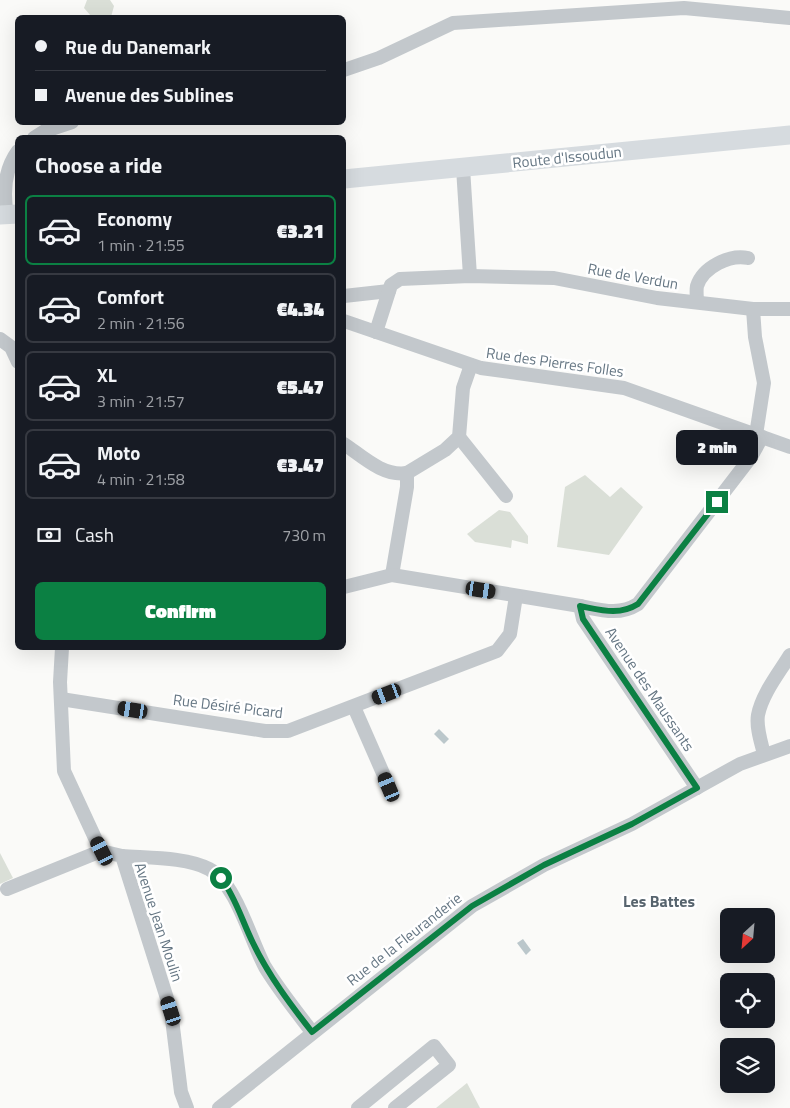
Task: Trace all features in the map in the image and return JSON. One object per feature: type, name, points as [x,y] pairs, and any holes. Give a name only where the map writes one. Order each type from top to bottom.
[{"type":"main road","name":"Route d'Issoudun","points":[[346,179],[790,135]]},
{"type":"street","points":[[346,69],[379,58],[453,23],[684,8],[790,18]]},
{"type":"street","points":[[41,130],[60,125]]},
{"type":"street","points":[[8,215],[6,177],[15,158]]},
{"type":"street","points":[[463,168],[470,276]]},
{"type":"street","points":[[697,302],[697,287],[702,276],[710,268],[733,258],[748,258]]},
{"type":"street","name":"Rue de Verdun","points":[[346,296],[388,291],[393,282],[398,279],[470,276],[554,278],[657,298],[753,309],[790,309]]},
{"type":"street","points":[[376,332],[388,291]]},
{"type":"street","points":[[346,586],[392,575],[614,612],[627,611],[638,604],[756,451],[764,383],[755,337],[753,309]]},
{"type":"street","name":"Rue des Pierres Folles","points":[[346,322],[489,370],[624,388],[790,447]]},
{"type":"street","points":[[0,339],[11,347],[15,356]]},
{"type":"street","points":[[471,365],[462,393],[460,437],[506,496]]},
{"type":"street","points":[[346,445],[383,470],[396,474],[407,472],[445,450],[460,437]]},
{"type":"street","points":[[392,575],[407,487],[407,472]]},
{"type":"street","name":"Rue Désiré Picard","points":[[61,699],[275,732],[297,728],[497,651],[510,634],[516,596]]},
{"type":"street","name":"Avenue des Maussants","points":[[580,606],[583,619],[697,788]]},
{"type":"street","points":[[7,889],[102,851],[65,776],[61,699],[62,650]]},
{"type":"street","points":[[764,754],[758,714],[763,700],[790,655]]},
{"type":"street","points":[[354,707],[389,787]]},
{"type":"street","name":"Rue de la Fleuranderie","points":[[219,1108],[472,906],[544,865],[632,824],[764,754],[790,746]]},
{"type":"street","name":"Avenue Jean Moulin","points":[[102,851],[122,856],[125,871],[171,1011],[181,1092],[187,1108]]},
{"type":"street","points":[[122,856],[191,862],[207,868],[221,878],[232,894],[252,941],[273,980],[312,1032]]},
{"type":"street","points":[[358,1108],[434,1046],[449,1065],[396,1108]]},
{"type":"shaded area","points":[[87,0],[110,0],[114,6],[112,15],[90,15],[84,8]]},
{"type":"shaded area","points":[[585,475],[610,497],[621,487],[643,507],[609,555],[557,547],[565,487]]},
{"type":"shaded area","points":[[499,510],[510,512],[528,536],[528,544],[512,540],[511,548],[475,542],[467,534]]},
{"type":"shaded area","points":[[439,729],[449,739],[444,744],[434,734]]},
{"type":"shaded area","points":[[0,853],[13,878],[0,884]]},
{"type":"shaded area","points":[[523,939],[531,950],[526,955],[517,943]]},
{"type":"shaded area","points":[[467,1083],[480,1108],[436,1108]]},
{"type":"district","name":"Les Battes","points":[[659,901]]},
{"type":"route","points":[[221,878],[232,894],[264,965],[284,997],[312,1032],[472,906],[544,865],[632,824],[697,788],[583,619],[580,606],[614,612],[627,611],[638,604],[717,502]]}]
